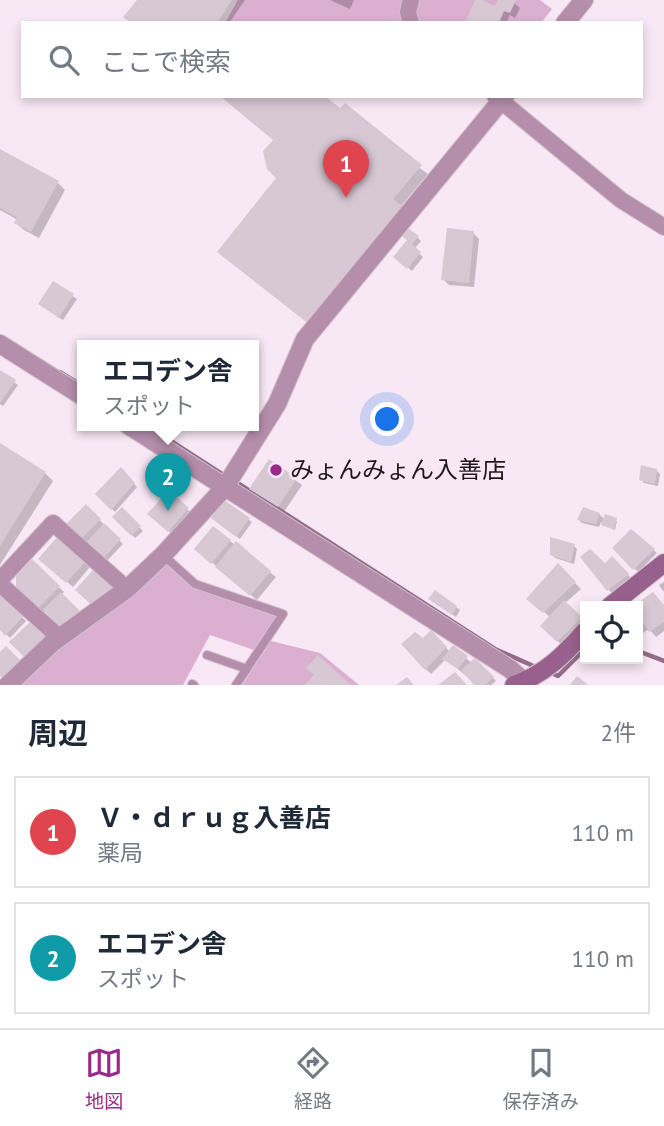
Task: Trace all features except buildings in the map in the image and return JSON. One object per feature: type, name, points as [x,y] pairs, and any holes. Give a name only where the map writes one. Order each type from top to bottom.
[{"type":"main road","points":[[616,601],[664,563]]},
{"type":"main road","points":[[522,684],[538,676],[560,659],[580,637]]},
{"type":"street","points":[[410,21],[408,12],[411,0]]},
{"type":"street","points":[[567,21],[584,0]]},
{"type":"street","points":[[8,685],[60,638],[127,589],[163,555],[225,487],[277,404],[304,339],[500,98],[621,200],[664,228]]},
{"type":"street","points":[[0,344],[77,393]]},
{"type":"street","points":[[137,431],[522,684]]},
{"type":"street","points":[[60,638],[0,582],[53,523],[127,589]]},
{"type":"lane","points":[[163,555],[195,584],[283,614],[236,685]]},
{"type":"lane","points":[[207,655],[247,669]]},
{"type":"shaded area","points":[[238,0],[540,0],[552,9],[543,21],[226,21]]},
{"type":"shaded area","points":[[163,561],[192,587],[276,616],[254,650],[210,635],[183,685],[18,685],[47,655]]},
{"type":"shaded area","points":[[271,641],[320,653],[359,685],[242,685]]},
{"type":"waterway","points":[[60,372],[77,383]]},
{"type":"waterway","points":[[155,431],[225,476]]},
{"type":"waterway","points":[[233,480],[495,649],[538,668]]},
{"type":"waterway","points":[[643,653],[664,661]]},
{"type":"waterway","points":[[549,672],[558,676],[580,654]]},
{"type":"place","name":"Ｖ・ｄｒｕｇ入善店","points":[[346,198]]},
{"type":"place","name":"みょんみょん入善店","points":[[276,470]]},
{"type":"place","name":"エコデン舎","points":[[168,511]]}]
